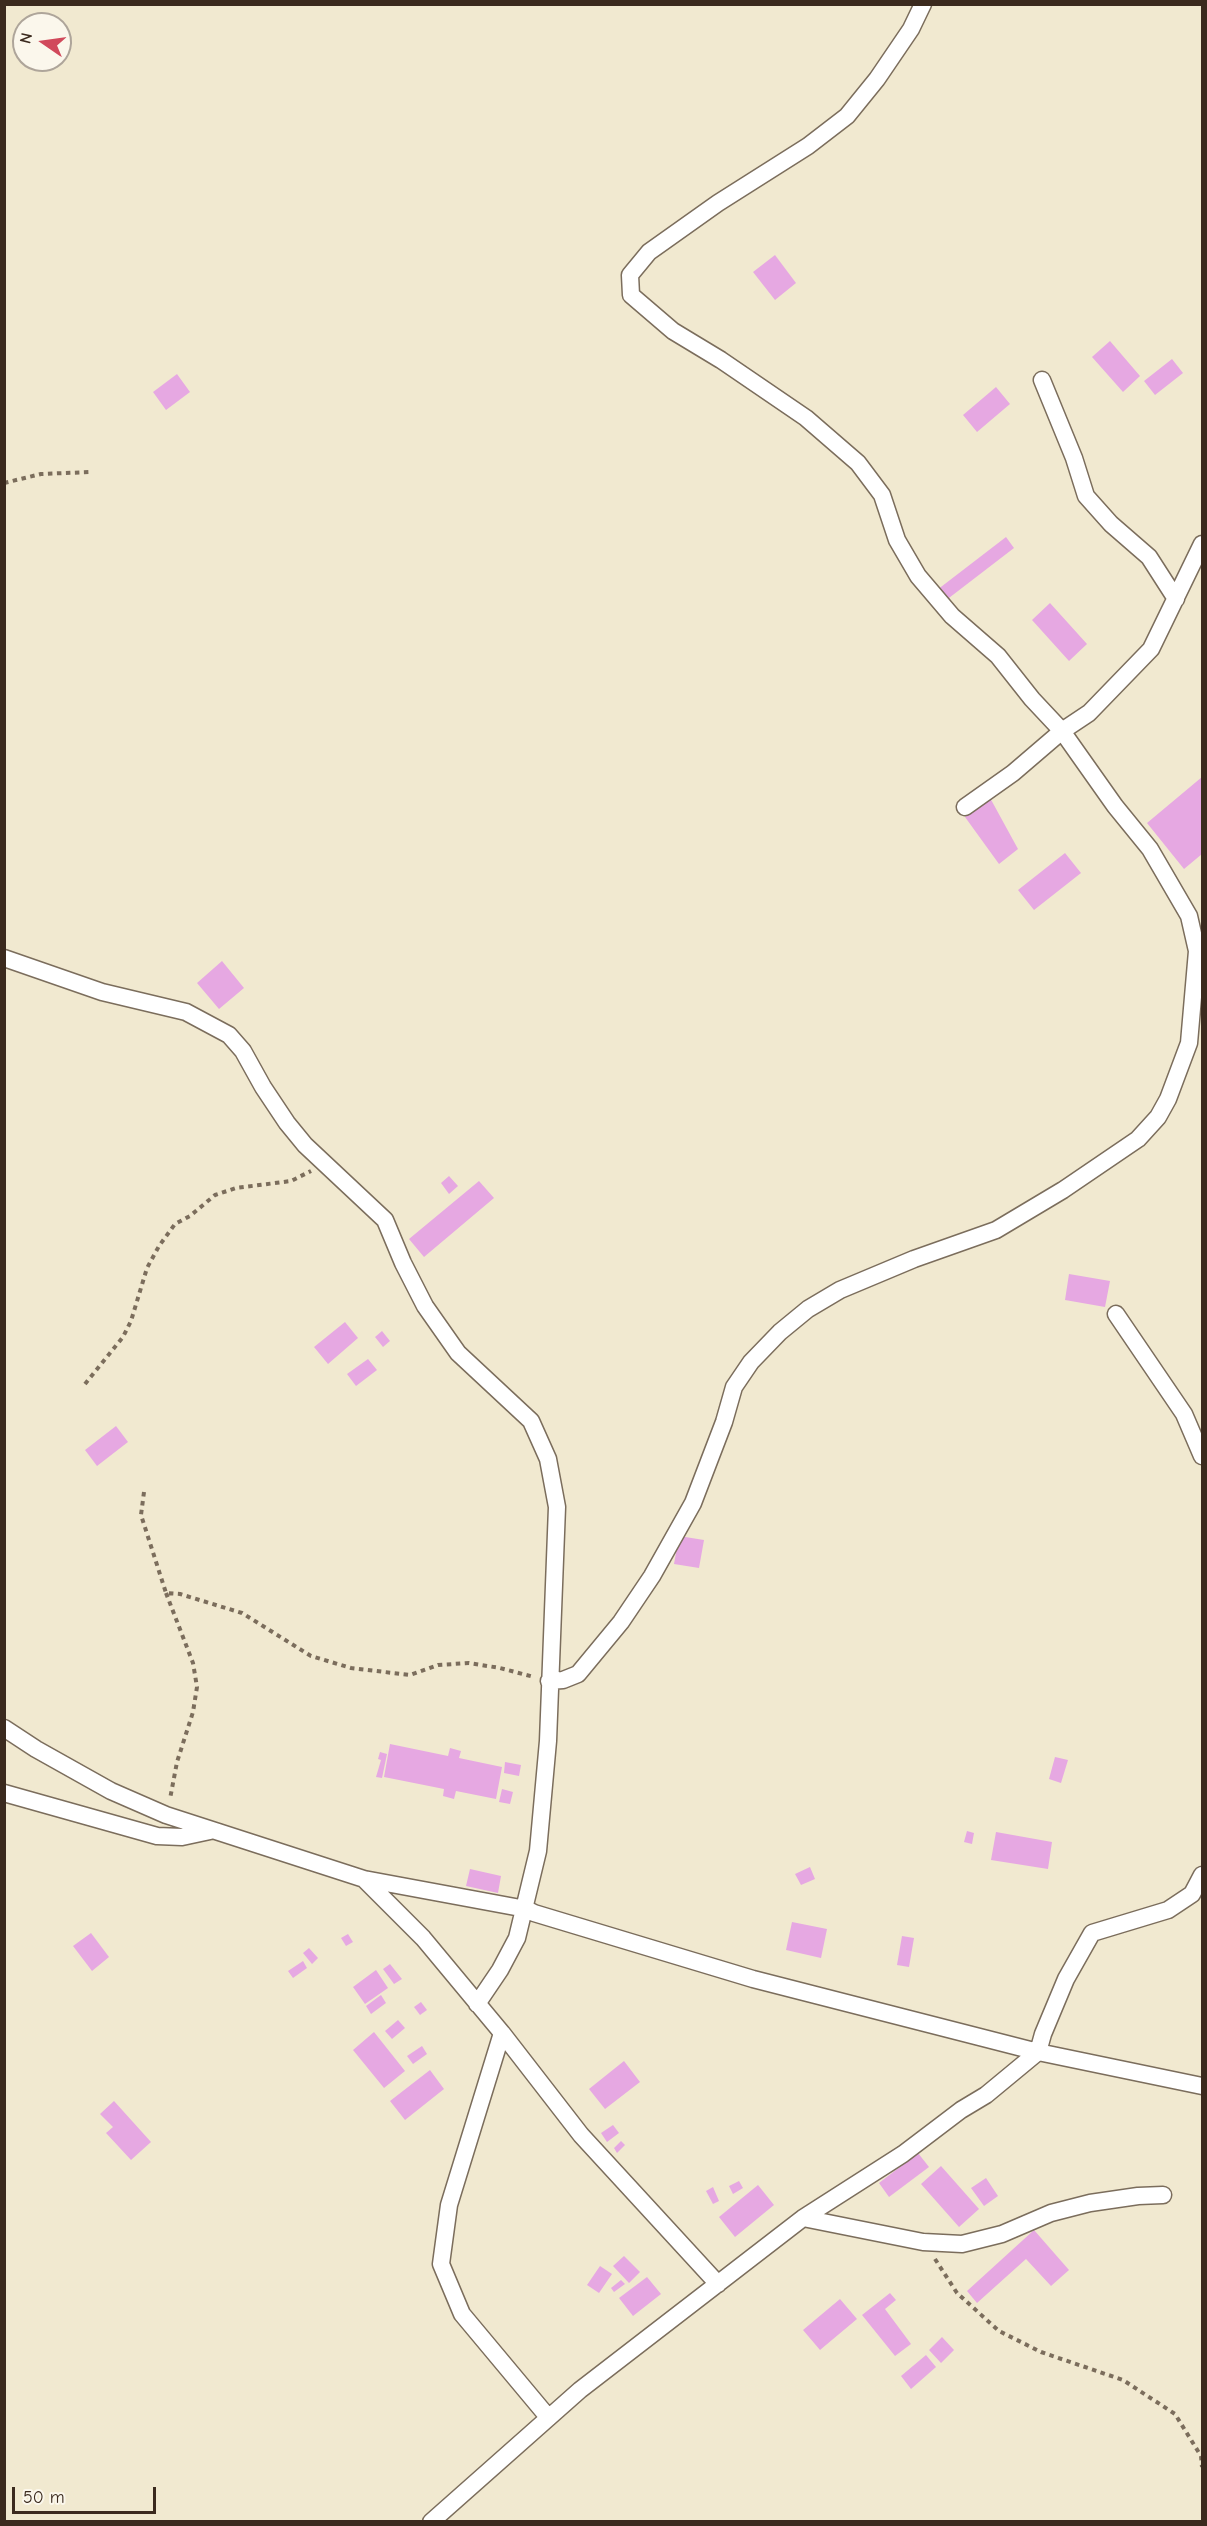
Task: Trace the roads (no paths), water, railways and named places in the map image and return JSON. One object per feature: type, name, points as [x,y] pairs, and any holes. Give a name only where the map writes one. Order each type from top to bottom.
[{"type":"street","points":[[549,1682],[578,1674],[621,1622],[652,1576],[693,1503],[724,1422],[734,1387],[751,1362],[780,1332],[808,1309],[840,1290],[914,1259],[996,1230],[1063,1190],[1138,1139],[1158,1117],[1168,1099],[1189,1043],[1200,951],[1189,916],[1150,849],[1109,798],[1062,731],[1032,699],[998,656],[952,616],[918,576],[897,540],[882,495],[858,463],[806,418],[721,360],[673,331],[631,295],[630,275],[649,252],[718,203],[808,146],[847,116],[877,80],[911,29],[923,4]]},
{"type":"street","points":[[1042,380],[1074,458],[1086,496],[1111,524],[1149,557],[1176,599]]},
{"type":"street","points":[[965,807],[1013,773],[1062,731],[1089,713],[1151,649],[1203,544]]},
{"type":"street","points":[[4,958],[102,992],[186,1012],[229,1035],[243,1051],[287,1123],[325,1165],[385,1220],[403,1263],[425,1305],[458,1353],[531,1421],[548,1459],[557,1507],[555,1613],[549,1682],[548,1741],[538,1851],[526,1909],[517,1938],[500,1970],[477,2004]]},
{"type":"street","points":[[1116,1314],[1174,1399],[1203,1456]]},
{"type":"street","points":[[4,1728],[36,1749],[111,1791],[166,1815],[364,1879],[526,1909],[753,1979],[1038,2052],[1203,2086]]},
{"type":"street","points":[[4,1793],[157,1836],[182,1837],[212,1830]]},
{"type":"street","points":[[431,2522],[580,2390],[803,2218],[903,2154],[961,2110],[986,2095],[1038,2052],[1066,1978],[1092,1933],[1168,1910],[1192,1894],[1203,1875]]},
{"type":"street","points":[[364,1879],[423,1938],[502,2033],[581,2135],[718,2284]]},
{"type":"street","points":[[502,2033],[449,2205],[441,2264],[462,2314],[548,2417]]},
{"type":"street","points":[[803,2218],[923,2242],[962,2244],[1002,2234],[1051,2213],[1090,2203],[1163,2195]]}]
